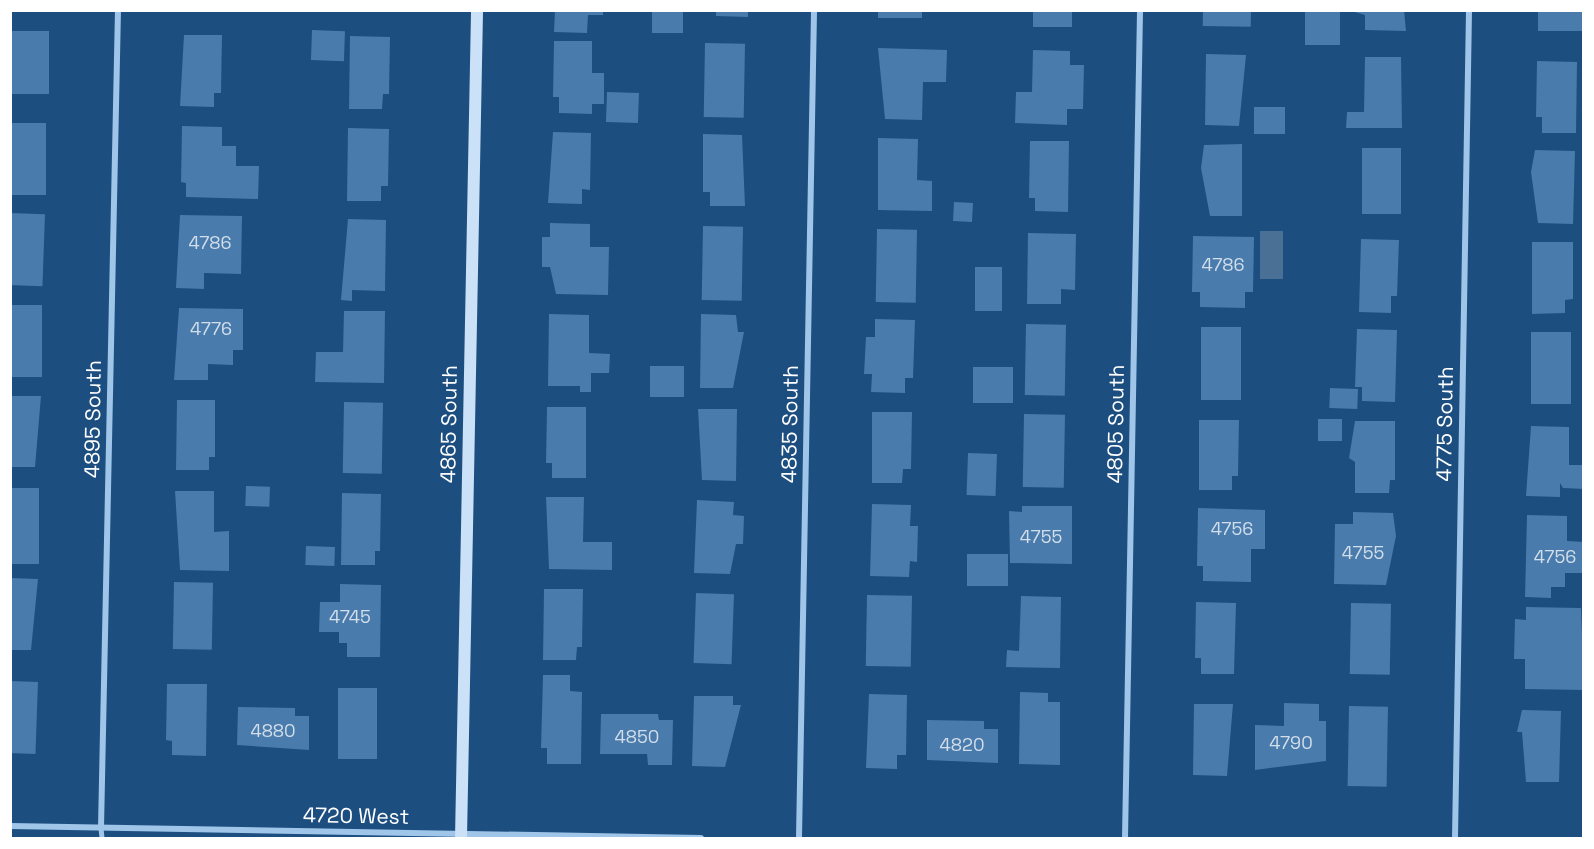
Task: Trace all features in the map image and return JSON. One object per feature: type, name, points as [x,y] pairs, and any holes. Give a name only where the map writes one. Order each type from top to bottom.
[{"type":"street","name":"4895 South","points":[[101,828],[118,10]]},
{"type":"street","name":"4865 South","points":[[461,836],[477,10]]},
{"type":"street","name":"4835 South","points":[[799,838],[814,10]]},
{"type":"street","name":"4805 South","points":[[1125,838],[1140,10]]},
{"type":"street","name":"4775 South","points":[[1455,838],[1469,10]]},
{"type":"street","name":"4720 West","points":[[10,826],[461,836],[701,838]]},
{"type":"lane","points":[[101,828],[102,838]]},
{"type":"water","points":[[1260,231],[1283,231],[1283,279],[1260,279]]},
{"type":"building","points":[[555,10],[603,10],[603,15],[588,15],[587,33],[554,32]]},
{"type":"building","points":[[652,10],[683,10],[683,33],[652,33]]},
{"type":"building","points":[[716,10],[748,10],[748,17],[716,16]]},
{"type":"building","points":[[878,10],[922,10],[922,18],[878,18]]},
{"type":"building","points":[[1033,10],[1072,10],[1072,27],[1033,27]]},
{"type":"building","points":[[1203,10],[1251,11],[1251,27],[1203,26]]},
{"type":"building","points":[[1305,10],[1340,10],[1340,45],[1305,45]]},
{"type":"building","points":[[1348,10],[1404,10],[1406,31],[1365,30],[1365,15]]},
{"type":"building","points":[[1538,10],[1584,10],[1584,31],[1538,31]]},
{"type":"building","points":[[312,30],[345,31],[344,61],[311,60]]},
{"type":"building","points":[[10,31],[49,31],[49,94],[10,94]]},
{"type":"building","points":[[184,35],[222,35],[221,93],[214,93],[214,107],[180,106]]},
{"type":"building","points":[[350,36],[390,37],[389,94],[383,94],[382,109],[349,109]]},
{"type":"building","points":[[554,41],[592,41],[592,73],[604,73],[604,104],[592,104],[592,114],[559,113],[559,97],[553,97]]},
{"type":"building","points":[[705,43],[745,44],[744,118],[704,117]]},
{"type":"building","points":[[878,48],[947,50],[946,82],[923,82],[922,120],[885,119]]},
{"type":"building","points":[[1033,50],[1070,51],[1070,65],[1084,65],[1083,109],[1067,109],[1067,125],[1015,123],[1016,92],[1032,92]]},
{"type":"building","points":[[1206,54],[1246,55],[1239,126],[1205,125]]},
{"type":"building","points":[[1365,57],[1401,57],[1402,128],[1346,128],[1347,112],[1364,112]]},
{"type":"building","points":[[1537,61],[1577,62],[1576,133],[1542,133],[1542,117],[1536,117]]},
{"type":"building","points":[[607,92],[639,93],[638,123],[606,122]]},
{"type":"building","points":[[1254,107],[1285,107],[1285,134],[1254,134]]},
{"type":"building","points":[[10,123],[46,123],[46,195],[10,195]]},
{"type":"building","points":[[182,126],[222,127],[222,146],[236,146],[236,166],[259,166],[258,199],[186,197],[186,183],[181,182]]},
{"type":"building","points":[[348,128],[389,129],[388,186],[381,186],[381,201],[347,201]]},
{"type":"building","points":[[553,132],[591,133],[590,190],[582,189],[582,204],[548,203]]},
{"type":"building","points":[[703,134],[742,135],[745,206],[710,206],[710,192],[703,192]]},
{"type":"building","points":[[878,138],[918,139],[917,180],[932,181],[932,211],[878,210]]},
{"type":"building","points":[[1030,141],[1069,141],[1068,212],[1035,211],[1035,198],[1029,198]]},
{"type":"building","points":[[1242,144],[1242,216],[1210,216],[1201,168],[1204,145]]},
{"type":"building","points":[[1362,148],[1401,148],[1401,214],[1362,214]]},
{"type":"building","points":[[1535,150],[1575,151],[1573,224],[1538,223],[1531,172]]},
{"type":"building","points":[[954,202],[973,203],[972,222],[953,221]]},
{"type":"building","points":[[10,213],[45,214],[42,286],[10,285]]},
{"type":"building","points":[[180,215],[242,216],[241,274],[204,273],[204,289],[176,288]]},
{"type":"building","points":[[348,219],[386,220],[385,291],[352,290],[352,301],[341,300]]},
{"type":"building","points":[[550,223],[590,224],[590,247],[609,247],[608,295],[556,294],[550,267],[542,267],[542,237],[550,237]]},
{"type":"building","points":[[703,226],[743,227],[742,301],[702,300]]},
{"type":"building","points":[[877,229],[917,230],[916,303],[876,302]]},
{"type":"building","points":[[1028,233],[1076,234],[1075,290],[1061,289],[1061,304],[1027,304]]},
{"type":"building","points":[[1193,236],[1254,237],[1253,292],[1245,292],[1245,308],[1200,307],[1200,292],[1192,292]]},
{"type":"building","points":[[1361,239],[1399,240],[1397,296],[1391,296],[1391,313],[1359,312]]},
{"type":"building","points":[[1532,242],[1573,242],[1573,299],[1565,300],[1565,313],[1532,314]]},
{"type":"building","points":[[975,267],[1002,267],[1002,311],[975,311]]},
{"type":"building","points":[[10,305],[42,305],[42,377],[10,377]]},
{"type":"building","points":[[179,308],[243,309],[243,350],[233,350],[233,365],[208,364],[208,380],[174,380]]},
{"type":"building","points":[[344,311],[385,311],[384,383],[315,382],[316,352],[343,352]]},
{"type":"building","points":[[549,314],[589,315],[589,353],[610,354],[609,373],[591,373],[591,392],[580,392],[580,386],[548,386]]},
{"type":"building","points":[[701,314],[736,315],[738,332],[744,332],[733,388],[700,388]]},
{"type":"building","points":[[875,319],[915,320],[913,378],[905,378],[905,393],[871,392],[872,374],[864,374],[866,337],[875,337]]},
{"type":"building","points":[[1026,324],[1066,325],[1065,396],[1025,395]]},
{"type":"building","points":[[1201,327],[1241,327],[1241,400],[1201,400]]},
{"type":"building","points":[[1357,329],[1397,330],[1395,402],[1362,401],[1362,387],[1355,387]]},
{"type":"building","points":[[1531,332],[1571,332],[1571,404],[1531,404]]},
{"type":"building","points":[[650,366],[684,366],[684,397],[650,397]]},
{"type":"building","points":[[973,367],[1013,367],[1013,403],[973,403]]},
{"type":"building","points":[[1330,388],[1358,389],[1357,409],[1329,408]]},
{"type":"building","points":[[10,396],[41,396],[35,467],[10,467]]},
{"type":"building","points":[[177,400],[215,400],[215,457],[209,457],[209,470],[176,470]]},
{"type":"building","points":[[344,402],[383,403],[382,474],[343,473]]},
{"type":"building","points":[[547,407],[586,407],[586,478],[552,478],[552,463],[546,463]]},
{"type":"building","points":[[698,409],[737,409],[736,481],[702,480]]},
{"type":"building","points":[[872,412],[912,412],[911,469],[903,469],[902,483],[872,483]]},
{"type":"building","points":[[1024,414],[1065,415],[1064,488],[1023,487]]},
{"type":"building","points":[[1318,419],[1342,419],[1342,441],[1318,441]]},
{"type":"building","points":[[1199,420],[1239,420],[1238,476],[1232,476],[1232,490],[1199,490]]},
{"type":"building","points":[[1355,421],[1395,421],[1395,480],[1390,480],[1389,493],[1355,493],[1355,462],[1349,458]]},
{"type":"building","points":[[1531,426],[1569,427],[1569,465],[1584,465],[1584,489],[1563,488],[1560,483],[1560,497],[1526,496]]},
{"type":"building","points":[[968,453],[997,454],[996,496],[967,495]]},
{"type":"building","points":[[246,486],[270,487],[269,507],[245,506]]},
{"type":"building","points":[[10,488],[39,488],[39,564],[10,564]]},
{"type":"building","points":[[175,491],[214,491],[214,532],[229,531],[229,571],[180,570]]},
{"type":"building","points":[[342,493],[381,494],[380,551],[375,551],[375,565],[341,565]]},
{"type":"building","points":[[546,497],[584,497],[583,542],[612,542],[612,570],[549,569]]},
{"type":"building","points":[[697,500],[734,502],[733,515],[744,516],[743,544],[736,544],[730,574],[694,573]]},
{"type":"building","points":[[872,504],[911,505],[910,526],[918,526],[917,562],[910,561],[909,577],[870,576]]},
{"type":"building","points":[[1022,506],[1072,506],[1072,564],[1010,563],[1009,511],[1022,512]]},
{"type":"building","points":[[1198,508],[1265,510],[1265,549],[1251,549],[1251,582],[1203,581],[1203,566],[1197,566]]},
{"type":"building","points":[[1353,512],[1393,513],[1396,536],[1386,585],[1334,584],[1335,524],[1353,524]]},
{"type":"building","points":[[1527,515],[1567,516],[1567,541],[1584,542],[1584,573],[1565,573],[1565,587],[1551,587],[1551,598],[1525,597]]},
{"type":"building","points":[[306,546],[335,547],[334,566],[305,565]]},
{"type":"building","points":[[967,554],[1008,554],[1008,586],[967,586]]},
{"type":"building","points":[[10,578],[38,579],[31,650],[10,650]]},
{"type":"building","points":[[174,582],[213,583],[212,650],[173,649]]},
{"type":"building","points":[[340,584],[381,585],[380,657],[347,657],[347,643],[339,643],[339,632],[319,632],[320,602],[340,602]]},
{"type":"building","points":[[544,589],[583,589],[582,647],[577,647],[576,660],[543,660]]},
{"type":"building","points":[[696,593],[734,594],[732,664],[694,663]]},
{"type":"building","points":[[867,595],[912,596],[911,667],[866,666]]},
{"type":"building","points":[[1021,596],[1061,597],[1060,668],[1006,667],[1007,650],[1019,651]]},
{"type":"building","points":[[1196,602],[1236,603],[1234,674],[1201,674],[1201,658],[1195,658]]},
{"type":"building","points":[[1351,603],[1391,604],[1390,675],[1350,674]]},
{"type":"building","points":[[1526,607],[1581,608],[1584,690],[1525,689],[1525,659],[1514,659],[1515,619],[1526,620]]},
{"type":"building","points":[[543,675],[570,675],[570,691],[582,692],[581,764],[547,764],[547,748],[541,748]]},
{"type":"building","points":[[10,681],[38,682],[35,754],[10,753]]},
{"type":"building","points":[[167,684],[207,684],[206,756],[172,755],[172,741],[166,740]]},
{"type":"building","points":[[338,688],[377,688],[377,759],[338,759]]},
{"type":"building","points":[[1020,692],[1048,693],[1048,702],[1060,702],[1060,765],[1019,764]]},
{"type":"building","points":[[869,694],[907,695],[906,755],[897,755],[897,769],[866,768]]},
{"type":"building","points":[[694,696],[733,696],[733,705],[741,705],[725,767],[692,766]]},
{"type":"building","points":[[1284,703],[1319,704],[1319,721],[1326,721],[1326,761],[1255,770],[1255,725],[1284,726]]},
{"type":"building","points":[[1194,704],[1233,704],[1227,776],[1193,775]]},
{"type":"building","points":[[1349,706],[1388,707],[1387,787],[1348,786]]},
{"type":"building","points":[[238,707],[295,708],[295,716],[309,716],[309,750],[237,745]]},
{"type":"building","points":[[1522,710],[1561,711],[1559,782],[1526,782],[1522,732],[1517,732]]},
{"type":"building","points":[[601,714],[658,714],[659,720],[673,720],[672,765],[648,765],[647,754],[600,754]]},
{"type":"building","points":[[927,720],[984,721],[984,729],[998,729],[998,763],[927,760]]}]
